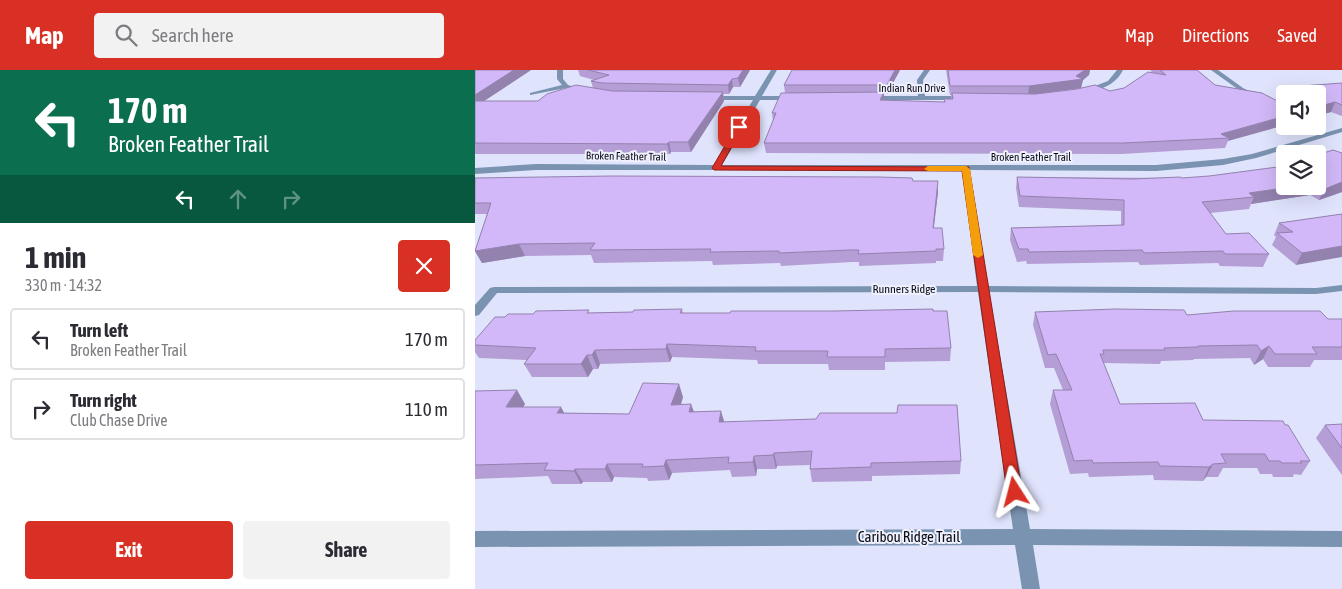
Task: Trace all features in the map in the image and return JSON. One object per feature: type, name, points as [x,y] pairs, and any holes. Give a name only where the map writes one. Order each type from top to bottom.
[{"type":"street","points":[[560,70],[560,79],[566,86]]},
{"type":"street","points":[[716,168],[774,70]]},
{"type":"street","points":[[921,98],[920,80],[927,70]]},
{"type":"street","points":[[1075,94],[1107,84],[1117,77],[1120,70]]},
{"type":"street","points":[[1214,70],[1241,89],[1276,107]]},
{"type":"street","points":[[532,94],[566,86],[592,93]]},
{"type":"street","points":[[700,98],[806,98]]},
{"type":"street","name":"Indian Run Drive","points":[[864,98],[979,98]]},
{"type":"street","points":[[1326,128],[1339,132]]},
{"type":"street","name":"Broken Feather Trail","points":[[475,171],[537,167],[1156,168],[1195,166],[1253,156],[1339,132]]},
{"type":"street","points":[[966,169],[983,289],[1031,589]]},
{"type":"street","name":"Runners Ridge","points":[[475,312],[494,290],[983,289],[1316,291],[1342,288]]},
{"type":"street","name":"Caribou Ridge Trail","points":[[475,539],[1022,536],[1342,538]]},
{"type":"building","points":[[475,70],[514,70],[475,95]]},
{"type":"building","points":[[588,70],[743,70],[738,78],[732,79],[728,85],[602,83],[591,81],[609,75]]},
{"type":"building","points":[[792,70],[895,70],[887,85],[784,85]]},
{"type":"building","points":[[948,70],[1085,70],[1076,76],[1083,79],[1029,86],[950,86]]},
{"type":"building","points":[[1160,70],[1197,70],[1215,85],[1262,93],[1276,100],[1276,119],[1221,134],[1229,138],[1123,143],[764,143],[776,113],[772,113],[781,93],[884,92],[880,100],[945,102],[944,99],[953,99],[952,93],[1036,94],[1095,85],[1110,91],[1124,88],[1148,72],[1166,75]]},
{"type":"building","points":[[1342,83],[1342,105],[1335,102],[1326,104],[1326,85],[1315,85]]},
{"type":"building","points":[[576,85],[612,91],[723,92],[688,142],[669,142],[667,144],[475,143],[475,101],[538,101],[547,94]]},
{"type":"building","points":[[1333,150],[1342,153],[1342,182],[1326,189],[1326,152]]},
{"type":"building","points":[[1276,167],[1276,189],[1249,193],[1254,197],[1202,202],[1226,234],[1249,233],[1269,254],[1225,254],[1223,251],[1144,253],[1142,250],[1029,252],[1028,249],[1019,249],[1011,228],[1124,225],[1124,200],[1020,196],[1017,177],[1133,179],[1209,176]]},
{"type":"building","points":[[611,176],[879,177],[912,178],[913,181],[938,181],[933,228],[942,228],[944,249],[936,249],[936,251],[858,254],[859,250],[779,253],[779,251],[710,252],[711,249],[590,250],[595,243],[519,244],[475,251],[491,203],[475,203],[475,178]]},
{"type":"building","points":[[1342,214],[1342,246],[1302,253],[1277,233],[1293,232],[1279,223]]},
{"type":"building","points":[[682,309],[680,313],[933,309],[933,311],[947,311],[951,348],[885,349],[885,357],[827,357],[828,351],[755,351],[756,347],[667,344],[666,349],[595,350],[592,355],[587,355],[581,364],[524,364],[536,348],[475,345],[475,340],[495,317],[505,317],[508,314],[533,314],[536,311],[589,310],[587,313]]},
{"type":"building","points":[[1115,309],[1184,310],[1187,315],[1234,311],[1320,311],[1328,319],[1342,319],[1342,347],[1312,347],[1317,354],[1275,354],[1269,346],[1261,351],[1257,345],[1164,348],[1165,350],[1103,350],[1104,354],[1100,354],[1120,404],[1195,403],[1203,420],[1283,421],[1285,425],[1288,425],[1310,461],[1282,463],[1280,461],[1269,461],[1265,454],[1221,454],[1226,463],[1213,464],[1209,467],[1160,466],[1158,462],[1093,463],[1092,460],[1074,461],[1053,390],[1072,390],[1056,354],[1048,355],[1035,312]]},
{"type":"building","points":[[643,383],[679,384],[671,405],[691,404],[689,412],[721,411],[719,422],[816,419],[820,413],[897,413],[898,405],[957,405],[961,461],[871,463],[871,467],[810,469],[812,451],[754,456],[753,462],[728,463],[729,457],[666,460],[664,466],[642,467],[643,464],[607,464],[605,469],[575,469],[574,471],[544,470],[548,463],[475,465],[475,391],[517,390],[506,407],[561,407],[557,413],[629,414]]},
{"type":"building","points":[[1342,424],[1342,448],[1325,425]]},
{"type":"slow traffic","points":[[928,169],[966,169],[978,255]]},
{"type":"route","points":[[739,127],[716,168],[966,169],[1015,492]]}]
